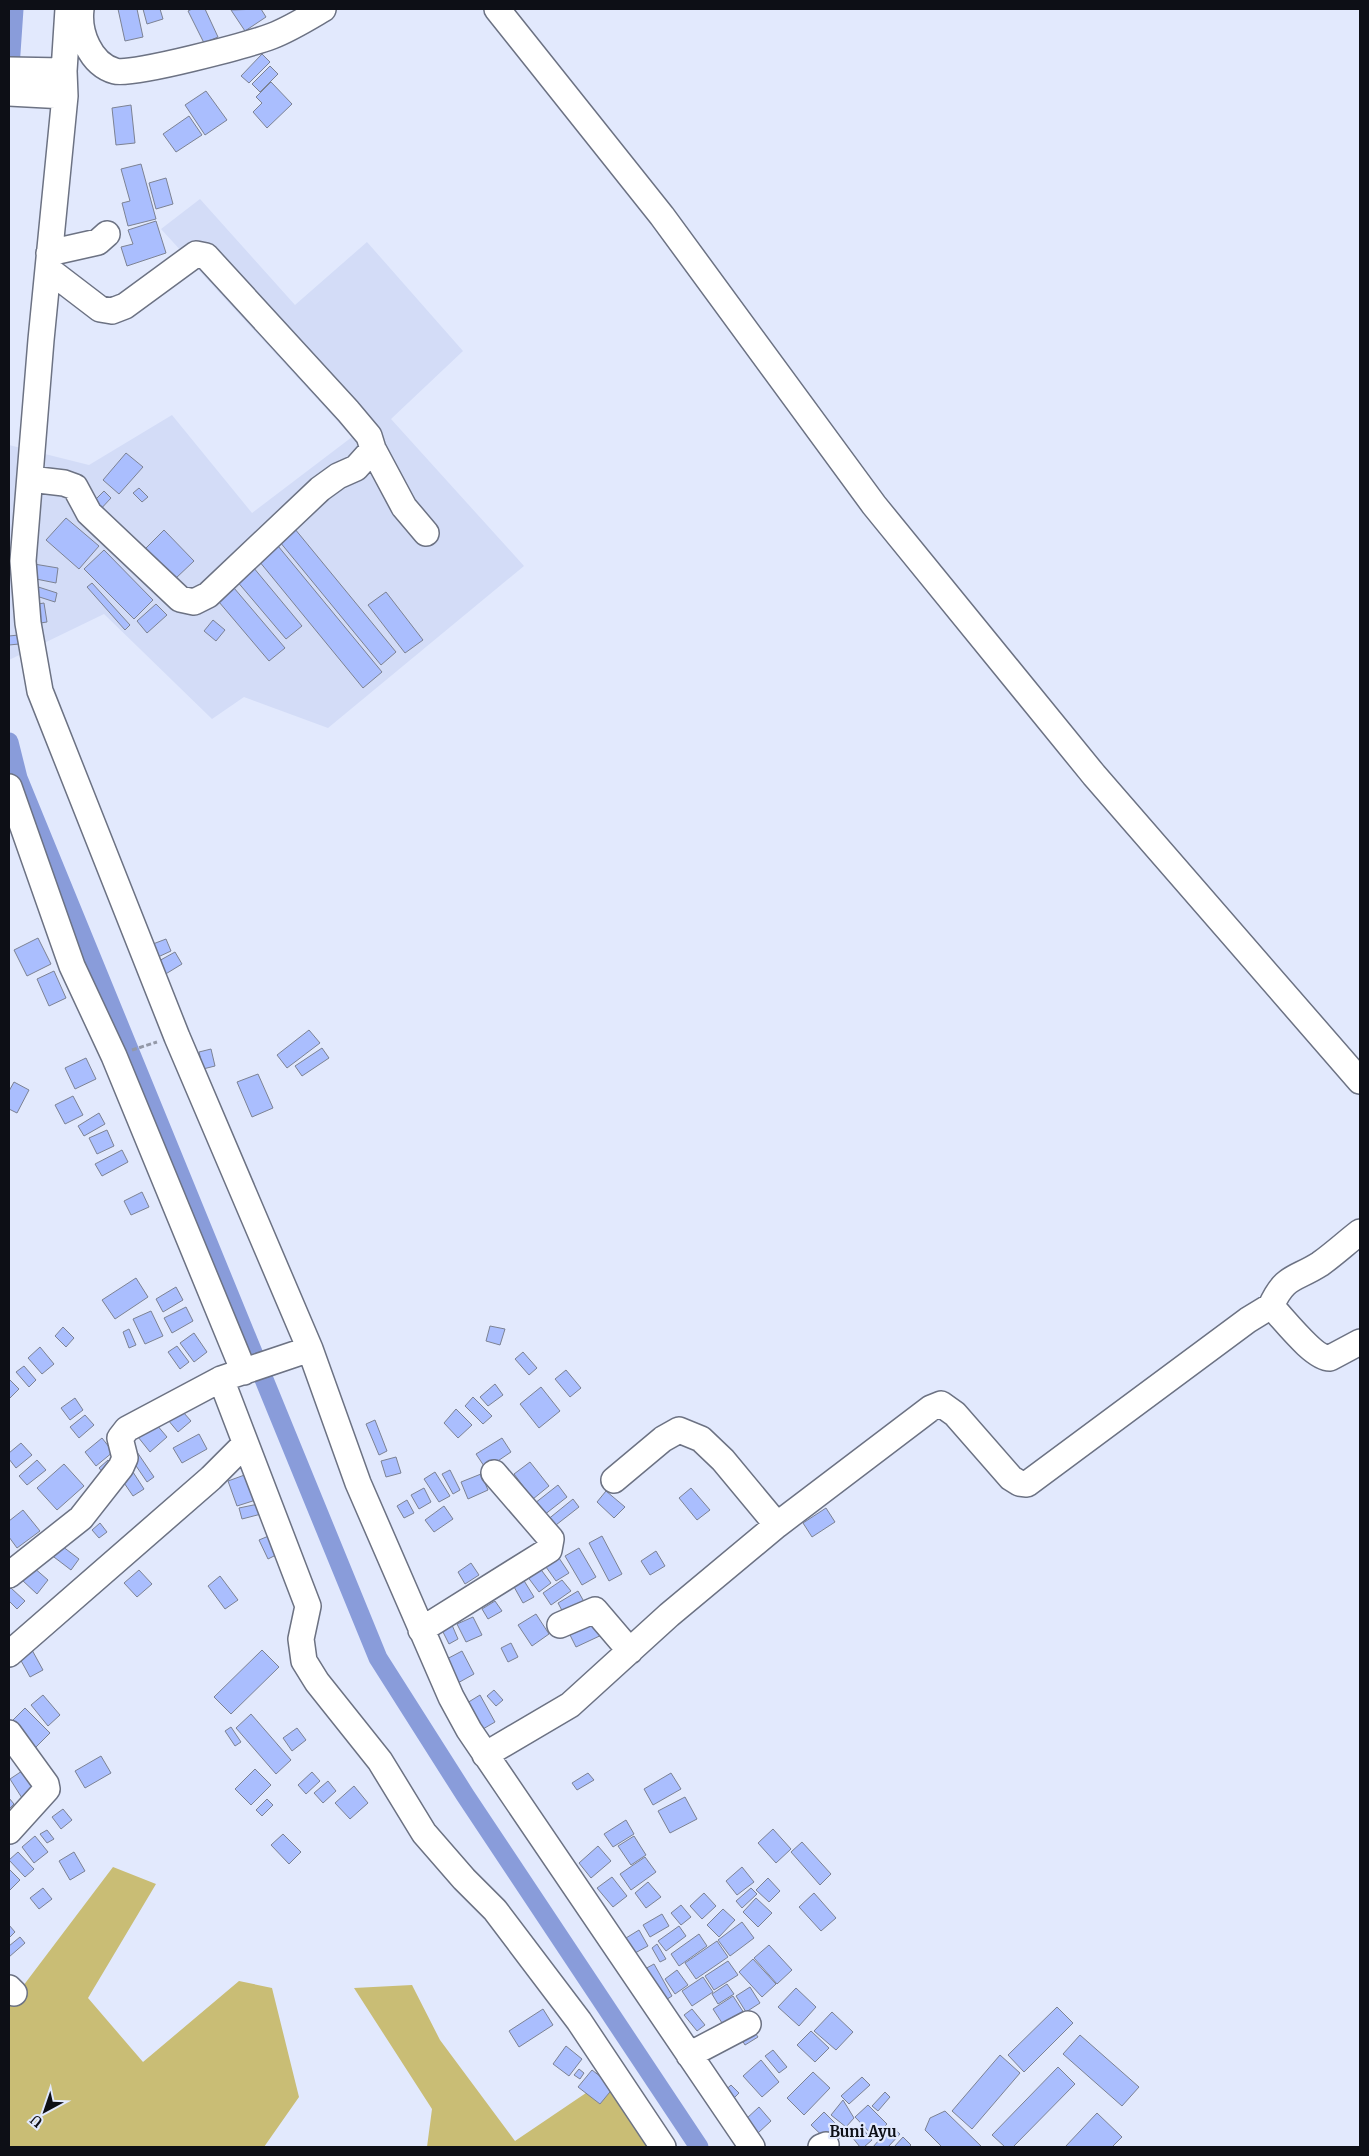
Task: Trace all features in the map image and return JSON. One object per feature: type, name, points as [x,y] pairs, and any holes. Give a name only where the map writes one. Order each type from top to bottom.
[{"type":"street","points":[[68,9],[55,70],[57,96],[49,261],[23,561],[28,623],[40,691],[302,1352],[421,1630],[464,1722],[752,2147]]},
{"type":"street","points":[[81,9],[85,43],[101,63],[116,71],[128,71],[172,63],[271,36],[300,23],[323,9]]},
{"type":"street","points":[[497,9],[662,216],[874,505],[1094,775],[1360,1081]]},
{"type":"street","points":[[9,70],[55,70]]},
{"type":"street","points":[[9,93],[57,96]]},
{"type":"street","points":[[49,261],[98,242],[107,234]]},
{"type":"street","points":[[49,261],[100,310],[112,311],[125,306],[196,254],[206,256],[369,436],[373,449],[404,507],[426,533]]},
{"type":"street","points":[[30,479],[64,483],[75,487],[90,513],[180,599],[194,602],[208,595],[320,489],[338,476],[356,468],[373,449]]},
{"type":"street","points":[[9,787],[72,966],[114,1056],[127,1093],[249,1370]]},
{"type":"street","points":[[485,1755],[570,1705],[669,1614],[777,1525],[931,1408],[941,1404],[955,1414],[1011,1478],[1019,1483],[1027,1484],[1248,1320],[1271,1306],[1279,1289],[1298,1274],[1319,1264],[1360,1232]]},
{"type":"street","points":[[1271,1306],[1314,1352],[1324,1358],[1330,1358],[1360,1342]]},
{"type":"street","points":[[9,1575],[82,1518],[121,1467],[125,1458],[120,1438],[127,1429],[221,1379],[302,1352]]},
{"type":"street","points":[[221,1379],[308,1606],[301,1639],[304,1662],[317,1682],[380,1762],[424,1833],[464,1879],[495,1910],[579,2021],[663,2147]]},
{"type":"street","points":[[614,1480],[663,1440],[679,1430],[701,1439],[723,1460],[777,1525]]},
{"type":"street","points":[[9,1654],[204,1485],[246,1444]]},
{"type":"street","points":[[421,1630],[549,1550],[551,1539],[494,1473]]},
{"type":"street","points":[[560,1625],[595,1610],[630,1651]]},
{"type":"street","points":[[9,1733],[46,1784],[47,1789],[9,1831]]},
{"type":"street","points":[[689,2055],[748,2024]]},
{"type":"path","points":[[129,1052],[152,1044]]},
{"type":"shaded area","points":[[200,199],[295,305],[367,242],[463,351],[391,419],[524,566],[328,728],[244,697],[212,719],[104,614],[9,660],[9,445],[89,465],[172,415],[252,513],[352,437],[161,229]]},
{"type":"shaded area","points":[[113,1867],[156,1884],[88,1998],[143,2062],[239,1981],[272,1988],[299,2097],[264,2147],[9,2147],[9,2000],[17,1994]]},
{"type":"shaded area","points":[[412,1985],[440,2040],[515,2141],[620,2070],[667,2147],[427,2147],[432,2109],[354,1988]]},
{"type":"building","points":[[118,9],[137,9],[143,37],[125,41]]},
{"type":"building","points":[[143,9],[160,9],[163,19],[147,24]]},
{"type":"building","points":[[192,9],[205,9],[218,37],[204,43],[188,11]]},
{"type":"building","points":[[261,9],[266,17],[245,31],[231,10]]},
{"type":"building","points":[[262,54],[270,62],[249,83],[241,76]]},
{"type":"building","points":[[270,66],[278,74],[260,92],[252,84]]},
{"type":"building","points":[[271,82],[292,104],[267,128],[253,112],[262,103],[256,97]]},
{"type":"building","points":[[206,91],[227,120],[205,135],[185,105]]},
{"type":"building","points":[[131,105],[135,143],[116,145],[112,108]]},
{"type":"building","points":[[189,116],[202,135],[176,152],[163,134]]},
{"type":"building","points":[[141,164],[156,219],[128,226],[122,203],[130,201],[121,169]]},
{"type":"building","points":[[166,178],[173,204],[156,209],[149,183]]},
{"type":"building","points":[[156,221],[166,253],[127,266],[121,247],[133,244],[128,230]]},
{"type":"building","points":[[126,453],[143,467],[119,494],[103,480]]},
{"type":"building","points":[[139,488],[148,497],[142,502],[133,493]]},
{"type":"building","points":[[104,491],[111,498],[98,512],[90,505]]},
{"type":"building","points":[[66,518],[99,546],[79,569],[46,540]]},
{"type":"building","points":[[290,523],[396,652],[381,665],[275,536]]},
{"type":"building","points":[[164,530],[194,561],[175,579],[145,549]]},
{"type":"building","points":[[278,546],[382,672],[363,688],[259,561]]},
{"type":"building","points":[[104,550],[153,600],[134,619],[84,569]]},
{"type":"building","points":[[34,564],[58,568],[56,583],[31,578]]},
{"type":"building","points":[[253,567],[302,626],[286,639],[236,580]]},
{"type":"building","points":[[92,583],[130,625],[125,630],[87,587]]},
{"type":"building","points":[[29,584],[57,593],[55,602],[27,593]]},
{"type":"building","points":[[234,588],[285,648],[269,661],[219,602]]},
{"type":"building","points":[[386,592],[423,640],[405,653],[368,605]]},
{"type":"building","points":[[44,603],[47,622],[34,624],[32,605]]},
{"type":"building","points":[[156,604],[167,615],[147,633],[137,621]]},
{"type":"building","points":[[213,620],[225,630],[216,641],[204,631]]},
{"type":"building","points":[[28,634],[29,643],[9,645],[9,636]]},
{"type":"building","points":[[38,938],[51,964],[27,976],[14,950]]},
{"type":"building","points":[[166,939],[171,951],[158,957],[153,944]]},
{"type":"building","points":[[175,952],[182,964],[164,975],[157,962]]},
{"type":"building","points":[[54,971],[66,998],[49,1006],[37,979]]},
{"type":"building","points":[[309,1030],[320,1043],[287,1068],[277,1055]]},
{"type":"building","points":[[322,1048],[329,1058],[302,1076],[295,1066]]},
{"type":"building","points":[[211,1049],[215,1066],[203,1069],[199,1052]]},
{"type":"building","points":[[86,1058],[96,1079],[75,1089],[65,1068]]},
{"type":"building","points":[[258,1074],[273,1108],[252,1117],[237,1082]]},
{"type":"building","points":[[14,1082],[29,1090],[17,1113],[9,1109],[9,1091]]},
{"type":"building","points":[[73,1096],[83,1115],[65,1124],[55,1105]]},
{"type":"building","points":[[99,1113],[105,1124],[84,1136],[78,1126]]},
{"type":"building","points":[[107,1130],[114,1146],[97,1154],[89,1138]]},
{"type":"building","points":[[122,1150],[128,1162],[102,1176],[95,1164]]},
{"type":"building","points":[[142,1192],[149,1207],[131,1215],[124,1201]]},
{"type":"building","points":[[136,1278],[148,1297],[115,1319],[102,1300]]},
{"type":"building","points":[[176,1287],[183,1300],[163,1312],[156,1299]]},
{"type":"building","points":[[186,1307],[193,1321],[172,1333],[164,1318]]},
{"type":"building","points":[[151,1311],[163,1336],[145,1344],[133,1319]]},
{"type":"building","points":[[490,1326],[505,1329],[500,1345],[486,1341]]},
{"type":"building","points":[[63,1327],[74,1338],[66,1347],[55,1336]]},
{"type":"building","points":[[129,1329],[136,1345],[129,1348],[123,1332]]},
{"type":"building","points":[[194,1333],[207,1352],[194,1362],[180,1343]]},
{"type":"building","points":[[177,1346],[189,1362],[180,1369],[168,1352]]},
{"type":"building","points":[[40,1347],[54,1364],[42,1374],[28,1358]]},
{"type":"building","points":[[523,1352],[537,1368],[529,1375],[515,1359]]},
{"type":"building","points":[[24,1366],[36,1380],[29,1387],[16,1372]]},
{"type":"building","points":[[566,1370],[581,1388],[570,1397],[555,1379]]},
{"type":"building","points":[[9,1379],[19,1389],[9,1399]]},
{"type":"building","points":[[495,1384],[503,1395],[488,1406],[480,1397]]},
{"type":"building","points":[[541,1387],[560,1411],[539,1428],[520,1404]]},
{"type":"building","points":[[473,1397],[492,1416],[483,1424],[465,1406]]},
{"type":"building","points":[[75,1398],[83,1410],[70,1420],[61,1408]]},
{"type":"building","points":[[176,1404],[191,1421],[178,1432],[163,1414]]},
{"type":"building","points":[[456,1409],[472,1425],[458,1438],[444,1423]]},
{"type":"building","points":[[85,1415],[94,1425],[79,1438],[70,1427]]},
{"type":"building","points":[[151,1418],[167,1437],[150,1452],[134,1432]]},
{"type":"building","points":[[375,1420],[387,1451],[379,1455],[366,1424]]},
{"type":"building","points":[[199,1434],[207,1449],[182,1463],[173,1448]]},
{"type":"building","points":[[102,1438],[113,1452],[96,1466],[85,1452]]},
{"type":"building","points":[[502,1438],[511,1452],[486,1469],[476,1454]]},
{"type":"building","points":[[21,1443],[32,1455],[16,1468],[9,1459],[9,1453]]},
{"type":"building","points":[[135,1449],[154,1477],[147,1482],[128,1454]]},
{"type":"building","points":[[396,1457],[401,1473],[386,1477],[381,1461]]},
{"type":"building","points":[[37,1460],[46,1470],[27,1485],[19,1476]]},
{"type":"building","points":[[108,1460],[113,1466],[104,1474],[99,1468]]},
{"type":"building","points":[[530,1462],[549,1486],[533,1499],[514,1474]]},
{"type":"building","points":[[64,1464],[84,1486],[57,1510],[37,1488]]},
{"type":"building","points":[[131,1469],[144,1489],[133,1496],[120,1477]]},
{"type":"building","points":[[450,1470],[460,1490],[453,1494],[442,1474]]},
{"type":"building","points":[[435,1472],[450,1496],[439,1502],[424,1479]]},
{"type":"building","points":[[250,1473],[259,1499],[237,1506],[228,1481]]},
{"type":"building","points":[[481,1474],[488,1490],[468,1499],[461,1482]]},
{"type":"building","points":[[558,1485],[567,1497],[539,1519],[530,1507]]},
{"type":"building","points":[[424,1488],[431,1502],[419,1509],[411,1495]]},
{"type":"building","points":[[691,1488],[710,1510],[697,1520],[679,1498]]},
{"type":"building","points":[[606,1491],[625,1507],[614,1518],[597,1502]]},
{"type":"building","points":[[573,1499],[579,1507],[547,1532],[541,1525]]},
{"type":"building","points":[[407,1500],[414,1513],[404,1518],[397,1506]]},
{"type":"building","points":[[263,1503],[265,1513],[242,1519],[239,1508]]},
{"type":"building","points":[[444,1506],[453,1519],[434,1532],[425,1520]]},
{"type":"building","points":[[826,1508],[835,1522],[812,1537],[803,1523]]},
{"type":"building","points":[[23,1510],[40,1531],[17,1548],[9,1537],[9,1521]]},
{"type":"building","points":[[100,1523],[107,1532],[99,1538],[92,1530]]},
{"type":"building","points":[[271,1535],[280,1553],[268,1559],[259,1540]]},
{"type":"building","points":[[602,1536],[622,1574],[609,1581],[589,1543]]},
{"type":"building","points":[[58,1543],[79,1559],[71,1570],[50,1554]]},
{"type":"building","points":[[579,1548],[596,1577],[582,1585],[565,1556]]},
{"type":"building","points":[[656,1551],[665,1566],[650,1575],[641,1561]]},
{"type":"building","points":[[559,1558],[569,1573],[556,1581],[546,1567]]},
{"type":"building","points":[[471,1563],[479,1575],[465,1584],[458,1572]]},
{"type":"building","points":[[33,1567],[48,1580],[37,1594],[22,1580]]},
{"type":"building","points":[[539,1567],[551,1583],[539,1592],[527,1576]]},
{"type":"building","points":[[139,1570],[152,1584],[137,1597],[124,1583]]},
{"type":"building","points":[[220,1576],[238,1600],[225,1609],[208,1586]]},
{"type":"building","points":[[523,1579],[534,1597],[523,1603],[513,1585]]},
{"type":"building","points":[[562,1580],[571,1591],[551,1605],[543,1593]]},
{"type":"building","points":[[11,1588],[25,1601],[17,1609],[9,1601],[9,1590]]},
{"type":"building","points":[[578,1591],[587,1607],[566,1618],[558,1603]]},
{"type":"building","points":[[495,1601],[502,1611],[488,1619],[482,1609]]},
{"type":"building","points":[[536,1614],[549,1634],[532,1646],[518,1625]]},
{"type":"building","points":[[473,1617],[482,1635],[466,1642],[457,1624]]},
{"type":"building","points":[[598,1617],[606,1633],[576,1647],[568,1631]]},
{"type":"building","points":[[452,1625],[458,1639],[449,1644],[442,1630]]},
{"type":"building","points":[[511,1643],[518,1657],[508,1662],[501,1648]]},
{"type":"building","points":[[32,1650],[43,1670],[30,1677],[19,1657]]},
{"type":"building","points":[[262,1650],[279,1667],[231,1714],[214,1697]]},
{"type":"building","points":[[462,1651],[474,1674],[456,1684],[443,1661]]},
{"type":"building","points":[[494,1690],[503,1700],[496,1706],[487,1696]]},
{"type":"building","points":[[43,1695],[60,1715],[48,1726],[31,1705]]},
{"type":"building","points":[[480,1695],[495,1722],[483,1729],[467,1703]]},
{"type":"building","points":[[25,1708],[50,1733],[33,1750],[9,1724]]},
{"type":"building","points":[[251,1714],[291,1760],[276,1774],[236,1728]]},
{"type":"building","points":[[231,1727],[241,1742],[235,1746],[225,1731]]},
{"type":"building","points":[[297,1728],[306,1740],[292,1751],[283,1738]]},
{"type":"building","points":[[101,1756],[111,1773],[85,1788],[75,1771]]},
{"type":"building","points":[[255,1769],[271,1785],[251,1805],[235,1789]]},
{"type":"building","points":[[22,1771],[34,1791],[22,1798],[10,1779]]},
{"type":"building","points":[[312,1772],[320,1781],[306,1794],[298,1785]]},
{"type":"building","points":[[588,1773],[594,1780],[577,1790],[572,1783]]},
{"type":"building","points":[[671,1773],[681,1789],[653,1805],[644,1789]]},
{"type":"building","points":[[328,1781],[336,1791],[323,1803],[314,1793]]},
{"type":"building","points":[[354,1786],[368,1803],[350,1819],[335,1803]]},
{"type":"building","points":[[685,1797],[697,1819],[670,1833],[658,1811]]},
{"type":"building","points":[[9,1798],[14,1804],[9,1809]]},
{"type":"building","points":[[267,1799],[273,1805],[262,1816],[256,1810]]},
{"type":"building","points":[[63,1809],[72,1820],[61,1829],[52,1817]]},
{"type":"building","points":[[626,1820],[634,1834],[613,1847],[604,1834]]},
{"type":"building","points":[[773,1829],[791,1849],[776,1863],[758,1843]]},
{"type":"building","points":[[47,1830],[54,1839],[47,1843],[40,1834]]},
{"type":"building","points":[[283,1834],[301,1852],[289,1864],[271,1845]]},
{"type":"building","points":[[35,1836],[48,1852],[34,1863],[22,1847]]},
{"type":"building","points":[[634,1836],[646,1855],[631,1865],[618,1846]]},
{"type":"building","points":[[802,1842],[831,1874],[820,1885],[791,1852]]},
{"type":"building","points":[[598,1846],[611,1861],[591,1878],[579,1863]]},
{"type":"building","points":[[18,1852],[34,1869],[25,1877],[9,1860]]},
{"type":"building","points":[[74,1852],[85,1871],[70,1880],[59,1861]]},
{"type":"building","points":[[645,1857],[656,1872],[631,1890],[620,1874]]},
{"type":"building","points":[[742,1867],[754,1882],[737,1895],[726,1881]]},
{"type":"building","points":[[9,1871],[20,1880],[9,1891]]},
{"type":"building","points":[[612,1877],[627,1896],[613,1907],[597,1888]]},
{"type":"building","points":[[768,1878],[780,1891],[769,1902],[756,1890]]},
{"type":"building","points":[[648,1882],[661,1897],[646,1908],[635,1893]]},
{"type":"building","points":[[43,1888],[52,1899],[39,1909],[30,1898]]},
{"type":"building","points":[[751,1888],[757,1894],[742,1908],[736,1901]]},
{"type":"building","points":[[704,1893],[716,1906],[702,1919],[690,1906]]},
{"type":"building","points":[[814,1893],[836,1918],[821,1931],[799,1907]]},
{"type":"building","points":[[756,1898],[772,1913],[758,1927],[743,1912]]},
{"type":"building","points":[[681,1905],[691,1917],[681,1925],[671,1913]]},
{"type":"building","points":[[723,1909],[735,1920],[719,1937],[707,1925]]},
{"type":"building","points":[[662,1914],[669,1926],[650,1937],[643,1925]]},
{"type":"building","points":[[742,1922],[754,1938],[730,1956],[718,1940]]},
{"type":"building","points":[[9,1925],[15,1932],[9,1938]]},
{"type":"building","points":[[679,1926],[686,1936],[666,1951],[658,1941]]},
{"type":"building","points":[[639,1930],[648,1946],[635,1953],[626,1938]]},
{"type":"building","points":[[699,1934],[707,1946],[679,1966],[671,1954]]},
{"type":"building","points":[[20,1937],[25,1943],[9,1957],[9,1946]]},
{"type":"building","points":[[717,1941],[728,1957],[696,1979],[685,1963]]},
{"type":"building","points":[[657,1944],[666,1959],[660,1962],[652,1948]]},
{"type":"building","points":[[769,1945],[792,1970],[777,1984],[754,1958]]},
{"type":"building","points":[[753,1959],[776,1984],[762,1997],[739,1972]]},
{"type":"building","points":[[728,1961],[738,1975],[714,1990],[705,1976]]},
{"type":"building","points":[[654,1964],[672,1996],[661,2003],[643,1970]]},
{"type":"building","points":[[677,1970],[688,1985],[675,1994],[665,1979]]},
{"type":"building","points":[[703,1977],[713,1992],[692,2006],[682,1991]]},
{"type":"building","points":[[727,1984],[734,1994],[718,2004],[712,1994]]},
{"type":"building","points":[[750,1987],[760,2003],[746,2012],[736,1996]]},
{"type":"building","points":[[796,1988],[816,2007],[799,2026],[778,2007]]},
{"type":"building","points":[[733,1996],[744,2013],[724,2026],[713,2009]]},
{"type":"building","points":[[1057,2007],[1073,2023],[1024,2072],[1008,2055]]},
{"type":"building","points":[[543,2009],[553,2025],[519,2047],[509,2031]]},
{"type":"building","points":[[692,2009],[705,2025],[697,2031],[684,2015]]},
{"type":"building","points":[[832,2012],[853,2032],[836,2050],[814,2031]]},
{"type":"building","points":[[751,2027],[758,2037],[745,2045],[739,2035]]},
{"type":"building","points":[[811,2031],[829,2048],[815,2062],[797,2045]]},
{"type":"building","points":[[1080,2035],[1139,2087],[1122,2106],[1063,2054]]},
{"type":"building","points":[[566,2046],[582,2059],[569,2076],[553,2064]]},
{"type":"building","points":[[773,2050],[787,2067],[779,2073],[765,2056]]},
{"type":"building","points":[[1000,2055],[1020,2073],[972,2129],[952,2111]]},
{"type":"building","points":[[761,2060],[779,2082],[762,2097],[743,2076]]},
{"type":"building","points":[[1058,2067],[1075,2084],[1013,2147],[1005,2147],[992,2135]]},
{"type":"building","points":[[579,2069],[584,2073],[580,2079],[574,2075]]},
{"type":"building","points":[[592,2070],[614,2087],[600,2104],[578,2087]]},
{"type":"building","points":[[813,2072],[830,2088],[804,2115],[787,2098]]},
{"type":"building","points":[[862,2077],[870,2085],[849,2104],[841,2096]]},
{"type":"building","points":[[731,2085],[739,2093],[728,2104],[720,2095]]},
{"type":"building","points":[[885,2092],[890,2097],[878,2111],[872,2106]]},
{"type":"building","points":[[843,2100],[854,2118],[846,2127],[831,2115]]},
{"type":"building","points":[[868,2105],[887,2124],[874,2137],[855,2117]]},
{"type":"building","points":[[759,2107],[771,2121],[758,2133],[746,2119]]},
{"type":"building","points":[[945,2111],[982,2147],[942,2147],[925,2130],[930,2118]]},
{"type":"building","points":[[824,2112],[845,2133],[832,2145],[811,2125]]},
{"type":"building","points":[[1097,2113],[1122,2137],[1112,2147],[1065,2147]]},
{"type":"building","points":[[891,2126],[900,2134],[888,2147],[873,2147]]},
{"type":"building","points":[[862,2128],[872,2140],[864,2147],[860,2147],[852,2137]]},
{"type":"building","points":[[903,2137],[911,2145],[909,2147],[894,2147]]},
{"type":"waterway","points":[[9,82],[14,9]]},
{"type":"waterway","points":[[9,742],[18,778],[378,1658],[465,1795],[699,2147]]},
{"type":"district","name":"Buni Ayu","points":[[863,2131]]}]
